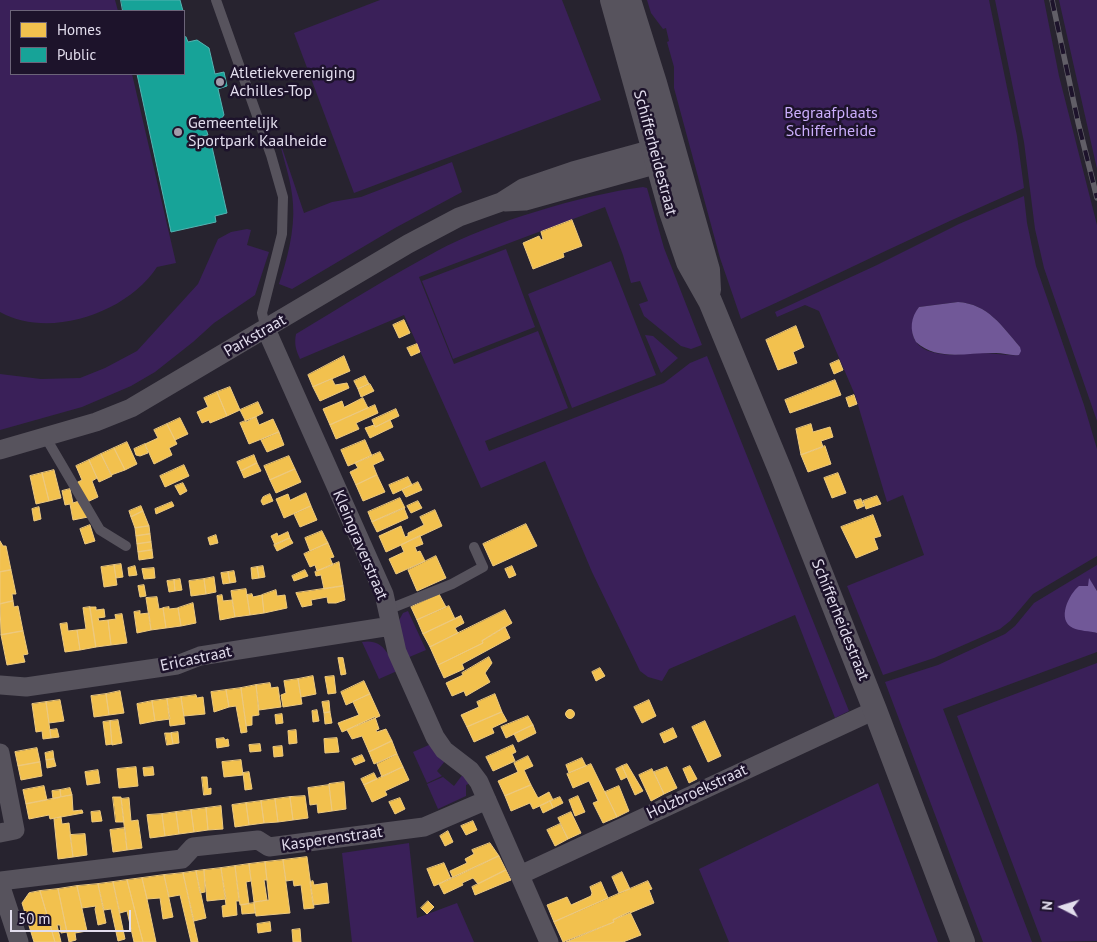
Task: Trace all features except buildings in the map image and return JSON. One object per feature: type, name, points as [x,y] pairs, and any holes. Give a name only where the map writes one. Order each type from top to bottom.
[{"type":"street","name":"Schifferheidestraat","points":[[612,0],[661,154],[708,270],[710,301],[875,710],[963,942]]},
{"type":"street","name":"Schifferheidestraat","points":[[629,0],[661,154]]},
{"type":"street","name":"Parkstraat","points":[[0,450],[96,422],[131,408],[408,244],[459,217],[501,202],[523,188],[573,171],[661,154]]},
{"type":"street","name":"Kleingraverstraat","points":[[266,329],[384,594],[396,652],[435,737],[444,750],[470,770],[487,800],[549,942]]},
{"type":"street","name":"Ericastraat","points":[[0,685],[26,687],[167,666],[200,656],[389,618]]},
{"type":"street","name":"Holzbroekstraat","points":[[520,876],[875,710]]},
{"type":"street","points":[[0,753],[15,830],[0,833]]},
{"type":"street","name":"Kasperenstraat","points":[[0,883],[182,859],[194,847],[258,840],[269,848],[424,827],[487,800]]},
{"type":"street","points":[[0,883],[19,942]]},
{"type":"lane","points":[[216,0],[271,155],[283,197],[282,234],[262,313],[266,329]]},
{"type":"lane","points":[[46,438],[100,530],[126,546]]},
{"type":"lane","points":[[389,618],[483,567],[474,547]]},
{"type":"green space","points":[[0,0],[115,0],[118,10],[10,10],[10,75],[132,75],[176,263],[157,267],[144,283],[127,297],[108,308],[86,317],[64,322],[42,323],[20,320],[0,312]]},
{"type":"green space","points":[[380,0],[562,0],[601,100],[354,193],[294,33]]},
{"type":"green space","name":"Begraafplaats Schifferheide","points":[[647,0],[989,0],[1017,136],[1024,188],[741,319],[720,258],[674,88],[674,67],[667,42],[669,41],[666,28],[663,29],[651,13]]},
{"type":"green space","points":[[995,0],[1044,0],[1059,76],[1097,225],[1097,421],[1044,268],[1035,229],[1024,142]]},
{"type":"green space","points":[[1059,0],[1097,0],[1097,169]]},
{"type":"green space","points":[[278,136],[304,213],[332,202],[361,197],[452,162],[462,192],[395,228],[292,289],[279,284],[290,245],[293,214],[291,187]]},
{"type":"green space","points":[[643,187],[647,188],[664,248],[702,345],[691,349],[681,346],[644,316],[639,304],[648,301],[640,281],[631,283],[605,207],[419,277],[454,364],[538,331],[568,408],[485,441],[489,451],[664,383],[690,363],[707,356],[849,711],[835,718],[795,615],[669,669],[662,681],[648,677],[640,671],[592,572],[545,461],[481,488],[404,315],[300,359],[297,353],[295,344],[296,334],[401,271],[459,240],[537,211],[593,196]]},
{"type":"green space","points":[[1024,196],[1027,223],[1036,266],[1084,405],[1097,449],[1097,556],[1033,594],[1010,621],[1000,629],[934,658],[883,675],[847,586],[924,555],[903,495],[887,502],[855,395],[819,311],[805,305],[777,317],[775,312],[877,265],[959,224]],"holes":[[[958,302],[969,304],[994,317],[1020,347],[1019,355],[941,354],[931,352],[917,343],[912,331],[915,315],[919,307]]]},
{"type":"green space","points":[[251,230],[247,245],[269,252],[255,295],[214,323],[155,372],[131,386],[82,407],[0,430],[0,374],[41,379],[80,378],[105,368],[137,351],[198,284],[218,239],[231,232]]},
{"type":"green space","points":[[506,249],[535,327],[453,359],[422,281]]},
{"type":"green space","points":[[611,261],[656,375],[572,408],[528,294]]},
{"type":"green space","points":[[645,335],[653,336],[678,358],[661,373]]},
{"type":"green space","points":[[1097,565],[1097,591],[1089,579],[1088,630],[1097,633],[1097,652],[943,709],[1032,942],[983,942],[885,682],[938,665],[1005,634],[1015,626],[1034,603]]},
{"type":"green space","points":[[408,611],[426,650],[407,658],[397,624],[403,613]]},
{"type":"green space","points":[[369,641],[380,645],[388,654],[397,671],[379,679],[362,642]]},
{"type":"green space","points":[[1097,663],[1097,941],[1042,942],[957,716]]},
{"type":"green space","points":[[431,744],[445,761],[437,771],[442,776],[427,783],[413,752]]},
{"type":"green space","points":[[463,774],[471,783],[466,785],[466,796],[438,809],[427,784],[443,777],[454,786]]},
{"type":"green space","points":[[878,783],[938,942],[729,942],[699,869]]},
{"type":"green space","points":[[409,843],[417,918],[457,903],[474,942],[352,942],[342,853]]},
{"type":"shaded area","points":[[958,302],[978,307],[994,317],[1020,347],[1019,355],[996,353],[944,354],[934,352],[916,342],[912,333],[912,324],[914,315],[919,307]]},
{"type":"shaded area","points":[[1089,578],[1097,591],[1097,633],[1073,628],[1065,619],[1066,607],[1071,595],[1079,586],[1088,586]]},
{"type":"railway","points":[[1052,0],[1078,122],[1097,198]]},
{"type":"place","name":"Atletiekvereniging Achilles-Top","points":[[220,82]]},
{"type":"place","name":"Gemeentelijk Sportpark Kaalheide","points":[[178,132]]}]
